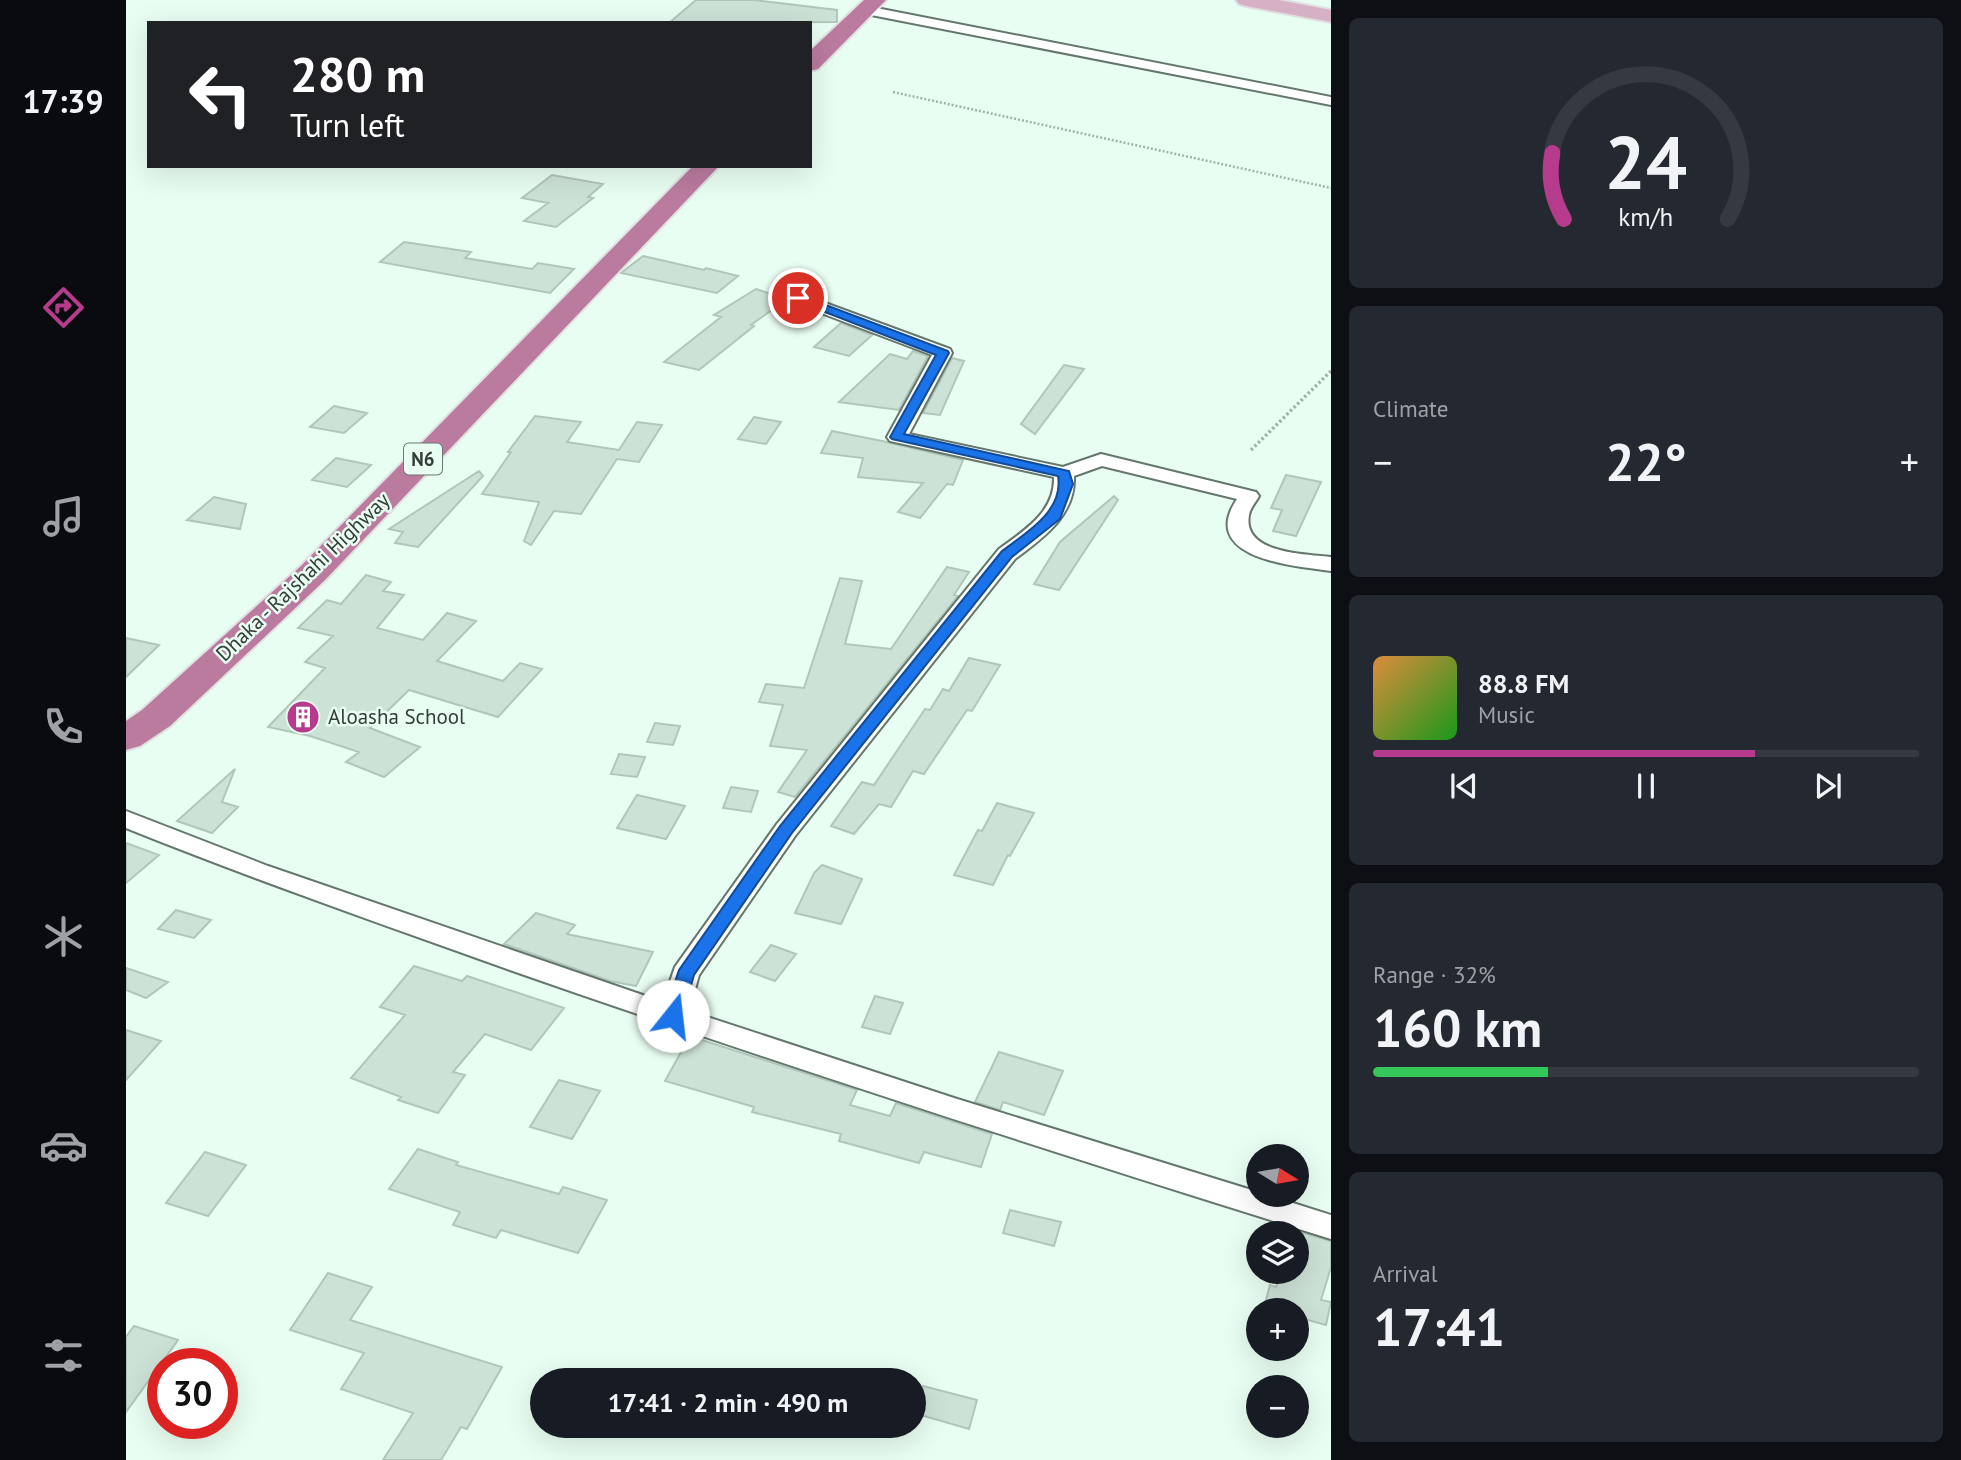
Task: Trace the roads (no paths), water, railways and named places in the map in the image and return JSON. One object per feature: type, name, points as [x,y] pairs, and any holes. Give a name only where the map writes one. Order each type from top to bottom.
[{"type":"highway","points":[[812,38],[864,3]]},
{"type":"highway","points":[[812,62],[864,3]]},
{"type":"highway","name":"Dhaka - Rajshahi Highway","points":[[126,711],[284,566],[680,168]]},
{"type":"highway","name":"Dhaka - Rajshahi Highway","points":[[126,738],[156,718],[313,573],[705,168]]},
{"type":"main road","points":[[1246,0],[1331,16]]},
{"type":"main road","points":[[1275,0],[1331,10]]},
{"type":"street","points":[[864,3],[1331,101]]},
{"type":"street","points":[[798,298],[943,353],[897,437],[1064,473],[1101,460],[1249,496],[1238,516],[1242,539],[1255,551],[1331,564]]},
{"type":"street","points":[[673,1016],[685,974],[786,830],[1007,554],[1053,519],[1066,484],[1064,473]]},
{"type":"street","points":[[126,819],[259,872],[673,1016],[943,1106],[1331,1227]]},
{"type":"place","name":"Aloasha School","points":[[303,717]]}]
